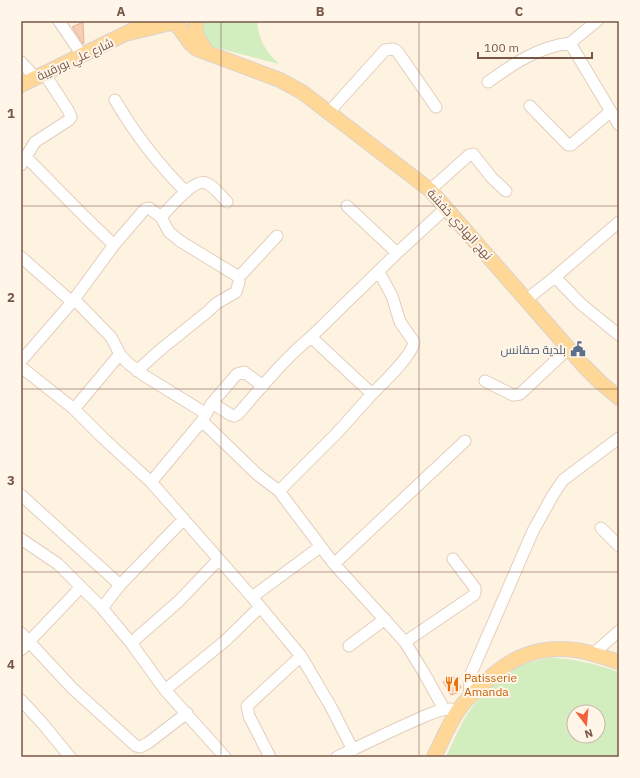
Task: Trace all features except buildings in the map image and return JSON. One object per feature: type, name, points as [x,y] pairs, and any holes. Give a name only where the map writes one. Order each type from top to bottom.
[{"type":"main road","name":"شارع علي بورقيبة","points":[[21,85],[129,33],[149,21]]},
{"type":"main road","name":"شارع علي بورقيبة","points":[[129,33],[179,21]]},
{"type":"main road","name":"نهج الهادي خفشة","points":[[179,21],[191,44],[208,54],[280,80],[302,92],[430,190],[569,348],[600,382],[619,398]]},
{"type":"main road","points":[[195,21],[197,37],[208,54]]},
{"type":"main road","points":[[434,757],[460,709],[469,698],[500,668],[521,656],[548,650],[563,649],[593,654],[619,662]]},
{"type":"street","points":[[59,21],[82,55]]},
{"type":"street","points":[[488,82],[512,65],[536,52],[549,47],[570,43],[597,21]]},
{"type":"street","points":[[570,43],[619,125]]},
{"type":"street","points":[[330,112],[385,50],[389,48],[396,51],[436,107]]},
{"type":"street","points":[[21,62],[40,75],[68,110],[71,118],[35,142],[24,161],[114,245]]},
{"type":"street","points":[[115,100],[132,128],[150,152],[168,174],[186,192]]},
{"type":"street","points":[[530,106],[568,145],[572,145],[610,112]]},
{"type":"street","points":[[430,190],[469,155],[473,154],[492,178],[506,191]]},
{"type":"street","points":[[161,217],[186,192],[198,183],[207,183],[227,202]]},
{"type":"street","points":[[347,206],[397,253]]},
{"type":"street","points":[[21,361],[73,300],[114,245],[145,209],[149,208],[161,217],[169,232],[180,241],[239,277]]},
{"type":"street","points":[[212,403],[231,415],[234,416],[238,414],[296,349],[311,338],[397,253],[446,208]]},
{"type":"street","points":[[527,299],[556,277],[619,222]]},
{"type":"street","points":[[137,371],[217,303],[236,292],[239,277],[277,236]]},
{"type":"street","points":[[21,257],[73,300],[111,337],[120,354],[129,364],[204,417],[258,475],[278,491],[334,564],[405,642],[444,709]]},
{"type":"street","points":[[278,491],[336,433],[402,362],[414,346],[414,342],[400,322],[392,296],[379,272]]},
{"type":"street","points":[[556,277],[581,304],[619,335]]},
{"type":"street","points":[[311,338],[372,394]]},
{"type":"street","points":[[485,381],[513,395],[520,394],[569,348]]},
{"type":"street","points":[[74,409],[120,354]]},
{"type":"street","points":[[21,367],[74,409],[103,438],[152,482],[252,597],[301,656],[331,707],[353,750]]},
{"type":"street","points":[[152,482],[204,417],[212,403],[237,374],[244,372],[263,386]]},
{"type":"street","points":[[469,698],[470,676],[533,531],[553,495],[563,480],[619,438]]},
{"type":"street","points":[[334,564],[465,440]]},
{"type":"street","points":[[21,495],[120,585]]},
{"type":"street","points":[[102,608],[120,585],[184,519]]},
{"type":"street","points":[[601,528],[619,546]]},
{"type":"street","points":[[21,539],[58,564],[102,608],[131,643],[165,690],[225,757]]},
{"type":"street","points":[[252,597],[320,547]]},
{"type":"street","points":[[131,643],[179,600],[218,559]]},
{"type":"street","points":[[405,642],[474,595],[474,588],[453,559]]},
{"type":"street","points":[[80,587],[23,641],[136,746],[148,743],[186,713]]},
{"type":"street","points":[[165,690],[225,641],[260,607]]},
{"type":"street","points":[[349,646],[384,619]]},
{"type":"street","points":[[593,654],[619,631]]},
{"type":"street","points":[[270,757],[249,716],[247,706],[301,656]]},
{"type":"street","points":[[21,700],[70,757]]},
{"type":"street","points":[[338,757],[389,732],[444,709],[460,709]]},
{"type":"green space","points":[[202,21],[257,21],[261,40],[279,64],[214,47],[204,36]]},
{"type":"green space","points":[[549,658],[558,658],[593,664],[619,672],[619,757],[446,757],[457,732],[476,702],[498,679],[515,668],[527,663]]},
{"type":"place","name":"بلدية صقانس","points":[[578,349]]},
{"type":"place","name":"Patisserie Amanda","points":[[452,684]]}]
